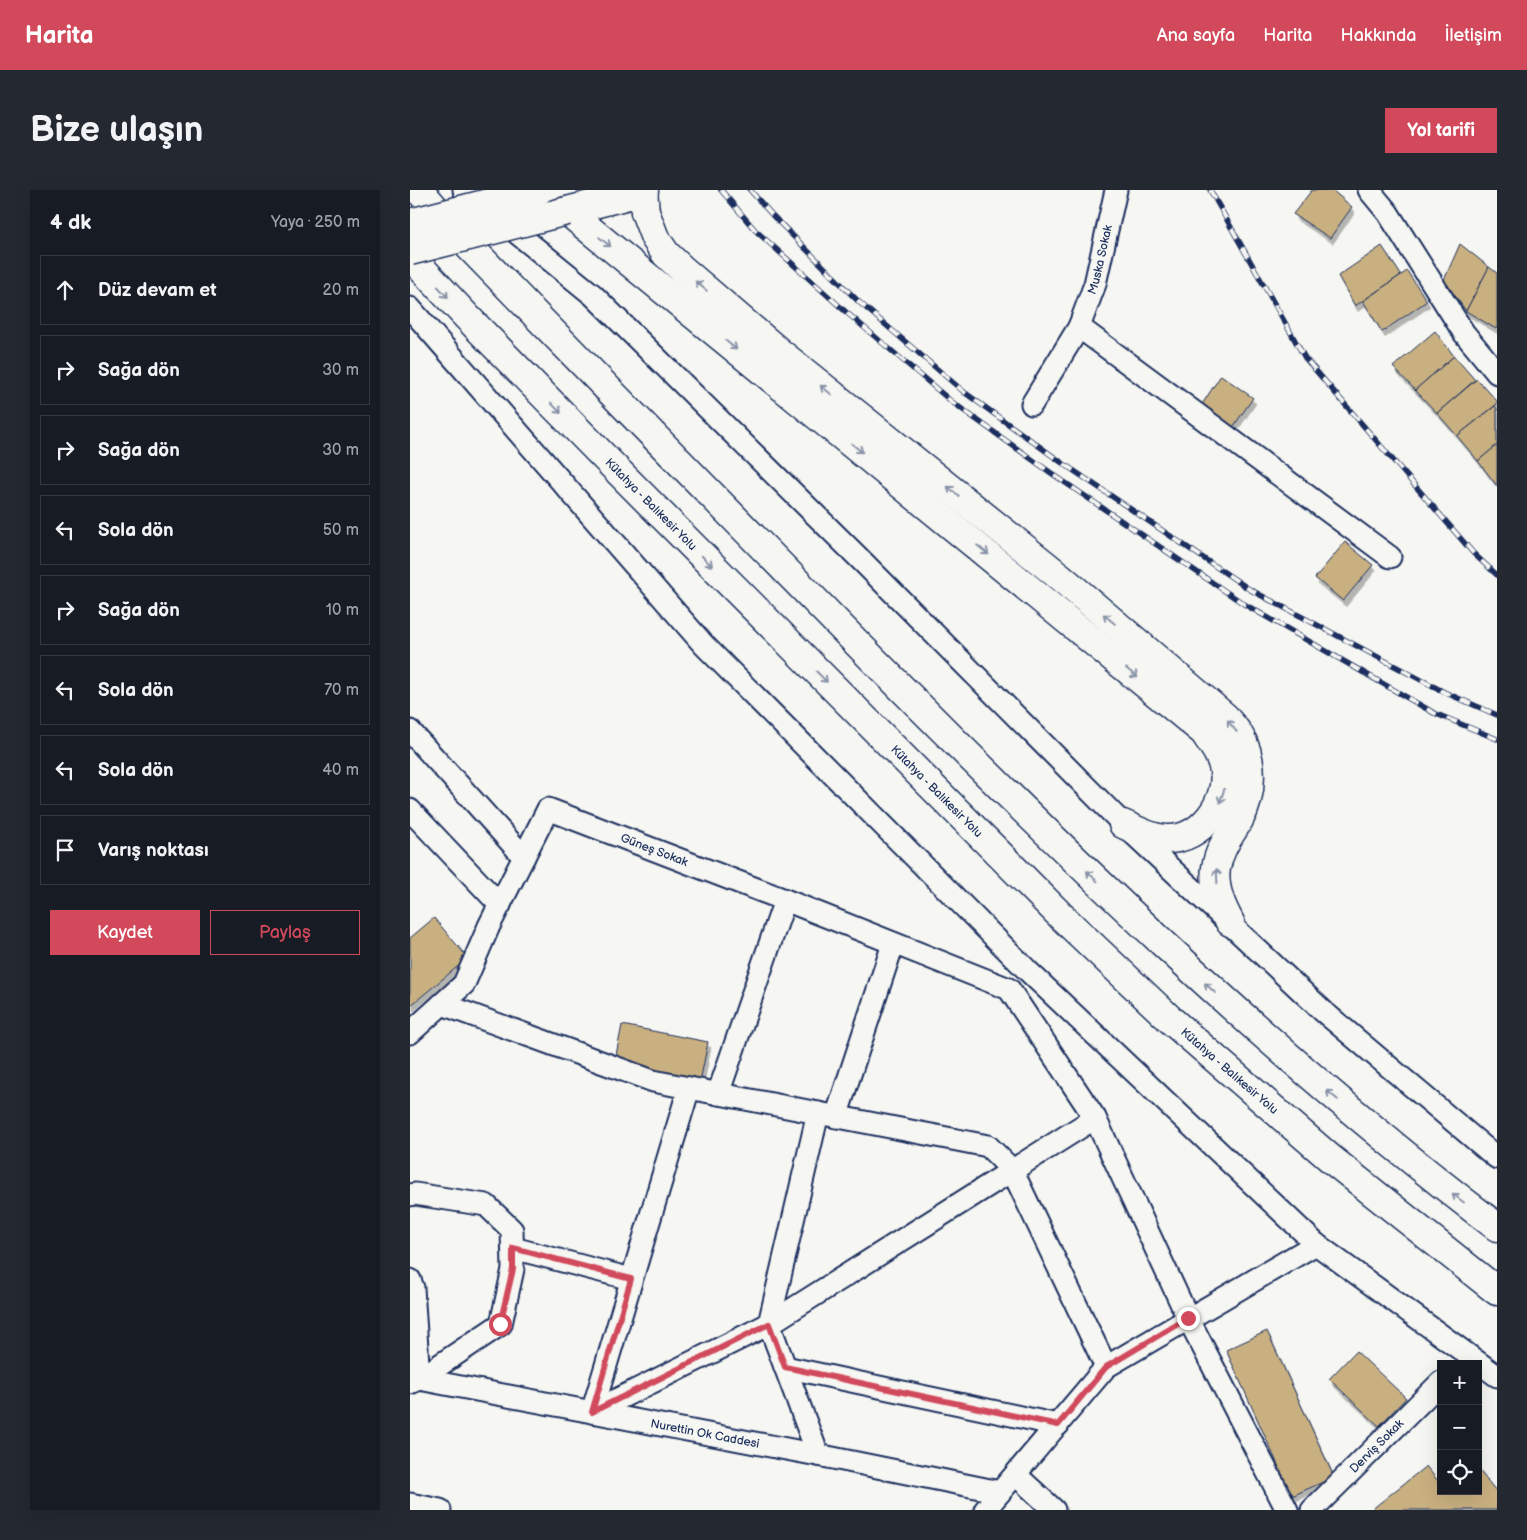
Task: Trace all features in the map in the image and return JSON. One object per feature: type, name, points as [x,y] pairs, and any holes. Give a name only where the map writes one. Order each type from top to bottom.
[{"type":"main road","points":[[419,190],[460,237],[524,304],[992,780],[1190,970],[1318,1083],[1447,1190],[1497,1227]]},
{"type":"main road","points":[[410,223],[539,190]]},
{"type":"main road","points":[[410,250],[646,190],[645,212],[655,238],[666,254],[682,270],[778,352],[1059,576],[1225,717],[1240,736],[1250,776],[1248,796],[1241,817],[1221,849],[1216,868],[1218,893],[1222,907],[1230,922]]},
{"type":"main road","points":[[567,211],[1204,732],[1216,749],[1223,767],[1224,788],[1218,807],[1202,825],[1183,837],[1166,840],[1144,834],[1123,824]]},
{"type":"main road","name":"Kütahya - Balıkesir Yolu","points":[[410,256],[612,465],[1069,923],[1173,1022],[1324,1152],[1497,1291]]},
{"type":"street","points":[[464,190],[593,295],[858,557],[1123,824],[1230,922],[1324,1012],[1497,1158]]},
{"type":"street","name":"Muska Sokak","points":[[1032,404],[1079,327],[1095,284],[1116,190]]},
{"type":"street","points":[[1369,190],[1388,213],[1464,332],[1497,373]]},
{"type":"street","points":[[410,308],[704,645],[1028,971],[1316,1244],[1463,1359],[1497,1376]]},
{"type":"street","points":[[1079,327],[1390,556]]},
{"type":"street","points":[[1464,332],[1497,350]]},
{"type":"street","points":[[410,731],[524,857]]},
{"type":"street","name":"Güneş Sokak","points":[[410,1033],[464,984],[500,905],[548,809],[785,900],[1009,990],[1095,1118]]},
{"type":"street","points":[[410,810],[500,905]]},
{"type":"street","points":[[718,1094],[785,900]]},
{"type":"street","points":[[818,1455],[769,1324],[827,1115],[893,944]]},
{"type":"street","points":[[442,1004],[653,1081],[988,1146],[1012,1170],[1106,1367]]},
{"type":"street","points":[[592,1412],[689,1088]]},
{"type":"street","points":[[592,1412],[769,1324],[1095,1118],[1188,1318],[1287,1510]]},
{"type":"street","points":[[410,1195],[415,1194],[486,1206],[512,1230],[513,1248],[513,1269],[500,1324],[414,1381]]},
{"type":"street","points":[[985,1510],[1106,1367],[1316,1244]]},
{"type":"street","points":[[513,1248],[631,1279]]},
{"type":"street","points":[[410,1280],[413,1288],[414,1381]]},
{"type":"street","points":[[785,1367],[1058,1425]]},
{"type":"street","name":"Nurettin Ok Caddesi","points":[[414,1381],[592,1412],[1000,1492]]},
{"type":"street","name":"Derviş Sokak","points":[[1312,1510],[1437,1386]]},
{"type":"street","points":[[1016,1475],[1054,1510]]},
{"type":"street","points":[[410,1504],[440,1510]]},
{"type":"building","points":[[1312,190],[1332,190],[1352,207],[1330,238],[1293,214]]},
{"type":"building","points":[[1460,244],[1489,267],[1466,311],[1444,280]]},
{"type":"building","points":[[1382,246],[1401,275],[1355,306],[1338,276]]},
{"type":"building","points":[[1489,267],[1497,273],[1496,329],[1466,311]]},
{"type":"building","points":[[1407,271],[1427,301],[1382,332],[1363,301]]},
{"type":"building","points":[[1435,331],[1454,356],[1415,390],[1393,367]]},
{"type":"building","points":[[1454,356],[1475,380],[1437,413],[1415,390]]},
{"type":"building","points":[[1221,375],[1253,398],[1231,430],[1199,409]]},
{"type":"building","points":[[1477,379],[1497,401],[1497,404],[1457,436],[1437,413]]},
{"type":"building","points":[[1495,406],[1497,409],[1497,445],[1478,461],[1457,436]]},
{"type":"building","points":[[1497,445],[1497,486],[1478,461]]},
{"type":"building","points":[[1345,542],[1373,565],[1343,601],[1315,578]]},
{"type":"building","points":[[434,918],[468,958],[410,1006],[410,938]]},
{"type":"building","points":[[622,1025],[708,1042],[700,1082],[614,1065]]},
{"type":"building","points":[[1267,1331],[1334,1477],[1292,1496],[1226,1350]]},
{"type":"building","points":[[1356,1351],[1406,1398],[1379,1426],[1329,1379]]},
{"type":"building","points":[[1426,1466],[1437,1480],[1437,1495],[1482,1495],[1482,1474],[1497,1492],[1497,1510],[1371,1510]]},
{"type":"railway","points":[[721,190],[755,230],[846,312],[952,402],[1054,475],[1244,604],[1434,713],[1497,739]]},
{"type":"railway","points":[[750,190],[773,216],[859,302],[964,392],[1061,462],[1249,589],[1444,692],[1497,715]]},
{"type":"railway","points":[[1210,190],[1305,358],[1474,554],[1497,575]]},
{"type":"route","points":[[500,1324],[513,1269],[513,1248],[631,1279],[592,1412],[769,1324],[785,1367],[1058,1425],[1106,1367],[1188,1318]]}]
